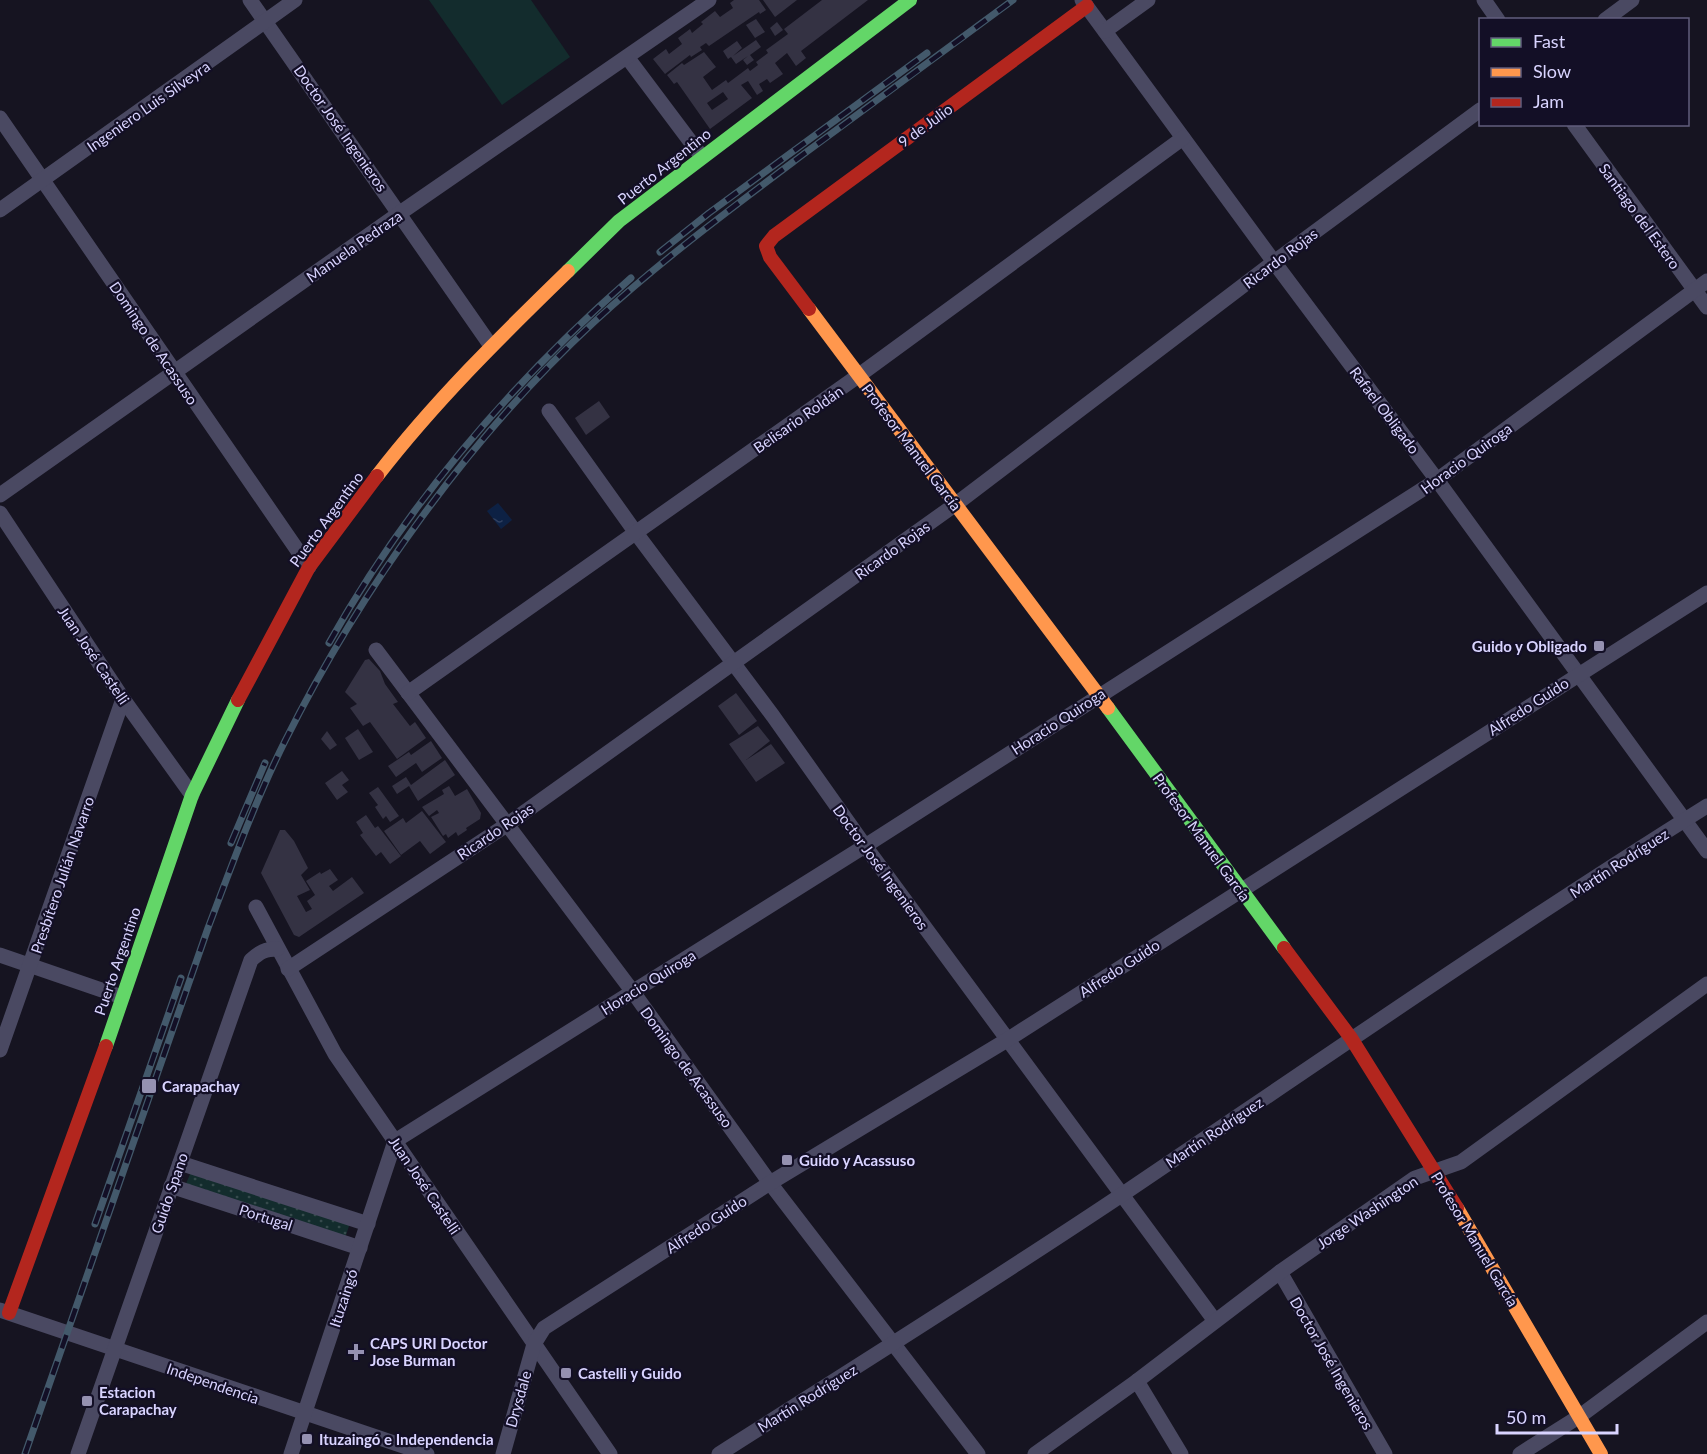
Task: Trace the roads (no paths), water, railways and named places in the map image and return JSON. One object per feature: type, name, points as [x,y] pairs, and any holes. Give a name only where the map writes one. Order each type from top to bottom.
[{"type":"street","name":"Doctor José Ingenieros","points":[[250,0],[491,346]]},
{"type":"street","name":"Ingeniero Luis Silveyra","points":[[0,210],[296,0]]},
{"type":"street","name":"Manuela Pedraza","points":[[0,495],[400,213],[709,0]]},
{"type":"street","name":"Puerto Argentino","points":[[4,1312],[122,997],[192,795],[230,714],[309,567],[395,453],[491,346],[619,221],[910,0]]},
{"type":"street","points":[[1105,31],[1148,0]]},
{"type":"street","points":[[1484,0],[1497,18]]},
{"type":"street","points":[[1608,18],[1632,0]]},
{"type":"street","name":"Rafael Obligado","points":[[1085,3],[1707,851]]},
{"type":"street","name":"9 de Julio","points":[[766,246],[774,236],[1085,3]]},
{"type":"street","points":[[627,57],[702,157]]},
{"type":"street","name":"Ricardo Rojas","points":[[288,969],[507,824],[956,504],[1274,262],[1479,111]]},
{"type":"street","name":"Domingo de Acassuso","points":[[0,118],[309,567]]},
{"type":"street","name":"Santiago del Estero","points":[[1576,126],[1701,286],[1707,307]]},
{"type":"street","name":"Belisario Roldán","points":[[408,693],[858,376],[1184,138]]},
{"type":"street","name":"Profesor Manuel García","points":[[766,246],[770,257],[956,504],[1351,1038],[1435,1171],[1601,1454]]},
{"type":"street","name":"Horacio Quiroga","points":[[395,1141],[865,846],[1437,480],[1701,286]]},
{"type":"street","name":"Doctor José Ingenieros","points":[[549,411],[636,533],[773,716],[865,846],[1215,1321]]},
{"type":"street","name":"Juan José Castelli","points":[[0,513],[123,699],[192,795]]},
{"type":"street","name":"Alfredo Guido","points":[[534,1344],[544,1328],[770,1183],[1007,1040],[1707,593]]},
{"type":"street","name":"Domingo de Acassuso","points":[[376,650],[633,992],[770,1183],[978,1454]]},
{"type":"street","name":"Presbítero Julián Navarro","points":[[0,1050],[123,699]]},
{"type":"street","name":"Martín Rodríguez","points":[[719,1454],[1121,1195],[1351,1038],[1707,806]]},
{"type":"street","name":"Juan José Castelli","points":[[255,908],[335,1054],[610,1454]]},
{"type":"street","name":"Guido Spano","points":[[78,1454],[251,960],[260,952],[277,949]]},
{"type":"street","points":[[0,955],[122,997]]},
{"type":"street","name":"Jorge Washington","points":[[1035,1454],[1137,1381],[1280,1272],[1415,1178],[1461,1162],[1707,984]]},
{"type":"street","name":"Ituzaingó","points":[[291,1454],[395,1141]]},
{"type":"street","name":"Portugal","points":[[180,1163],[368,1224]]},
{"type":"street","name":"Portugal","points":[[171,1186],[360,1248]]},
{"type":"street","name":"Doctor José Ingenieros","points":[[1280,1272],[1384,1454]]},
{"type":"street","name":"Independencia","points":[[4,1312],[427,1454]]},
{"type":"street","points":[[1520,1454],[1580,1416],[1707,1322]]},
{"type":"street","name":"Drysdale","points":[[503,1454],[534,1344]]},
{"type":"street","points":[[1137,1381],[1181,1454]]},
{"type":"water","points":[[498,503],[512,520],[501,529],[487,511]]},
{"type":"railway","points":[[25,1454],[208,928],[244,833],[274,764],[315,684],[383,572],[461,465],[548,367],[594,322],[645,277],[724,214],[1013,0]]},
{"type":"railway","points":[[660,252],[709,213],[927,53]]},
{"type":"railway","points":[[329,643],[392,542],[464,448],[544,360],[631,278]]},
{"type":"railway","points":[[231,843],[265,763]]},
{"type":"railway","points":[[95,1224],[181,978]]},
{"type":"place","name":"Guido y Obligado","points":[[1599,646]]},
{"type":"place","name":"Carapachay","points":[[149,1086]]},
{"type":"place","name":"Guido y Acassuso","points":[[787,1160]]},
{"type":"place","name":"CAPS URI Doctor Jose Burman","points":[[356,1352]]},
{"type":"place","name":"Castelli y Guido","points":[[566,1373]]},
{"type":"place","name":"Estacion Carapachay","points":[[87,1401]]},
{"type":"place","name":"Ituzaingó e Independencia","points":[[307,1439]]}]
